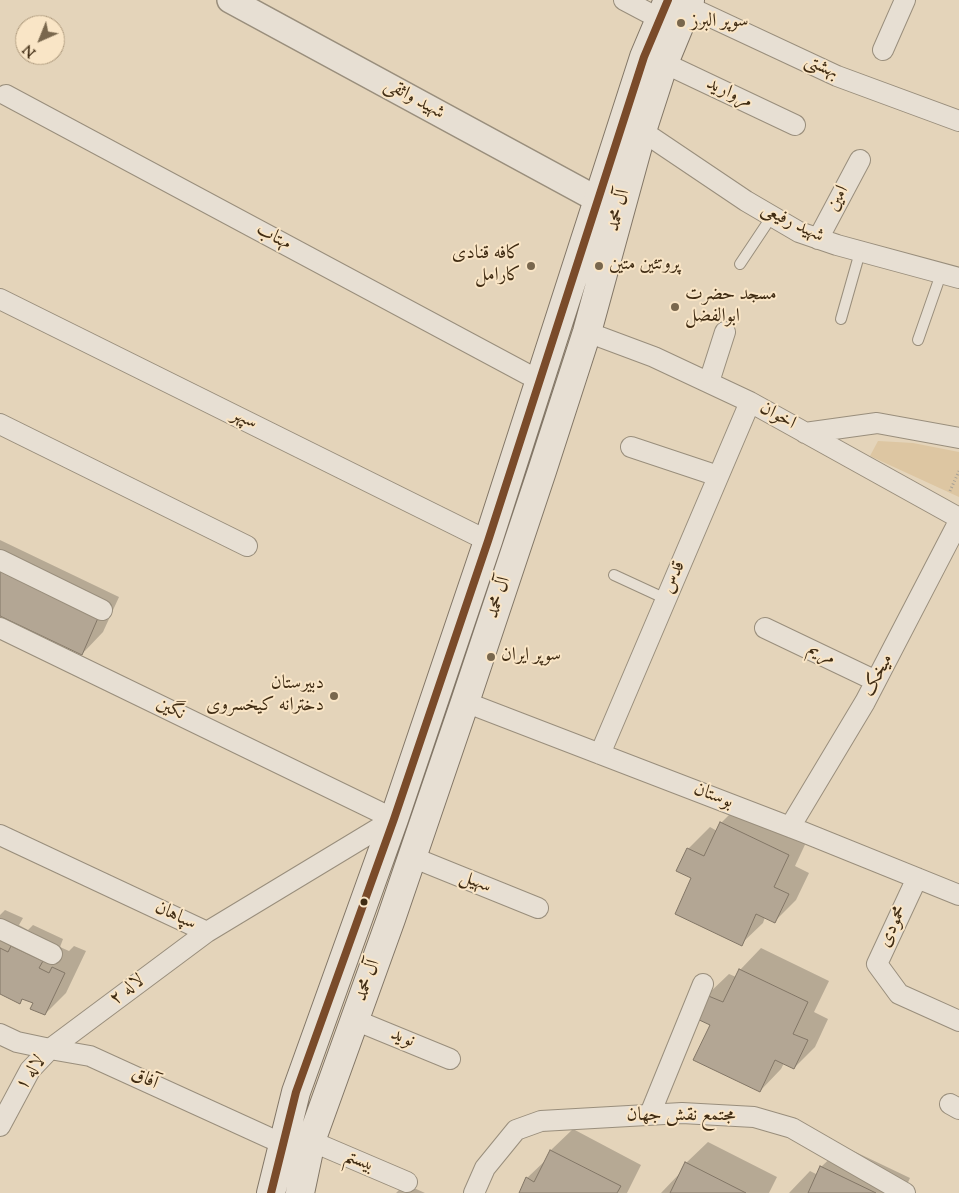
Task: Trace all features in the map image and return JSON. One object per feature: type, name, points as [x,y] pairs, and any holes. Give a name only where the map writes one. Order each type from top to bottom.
[{"type":"main road","name":"آل محمد","points":[[300,1193],[311,1141],[465,702],[587,332],[609,206],[644,58],[676,6]]},
{"type":"main road","name":"آل محمد","points":[[271,1193],[299,1083],[394,819],[540,381],[609,206],[642,131],[664,63],[676,6]]},
{"type":"street","name":"شهید واثقی","points":[[230,0],[609,206]]},
{"type":"street","name":"بهشتی","points":[[624,0],[676,6],[837,76],[959,120]]},
{"type":"street","points":[[883,50],[905,0]]},
{"type":"street","name":"مروارید","points":[[664,63],[795,125]]},
{"type":"street","name":"مهتاب","points":[[6,95],[540,381]]},
{"type":"street","name":"شهید رفیعی","points":[[642,131],[746,201],[799,232],[860,252],[950,276]]},
{"type":"street","name":"امین","points":[[818,239],[860,160]]},
{"type":"street","name":"سپهر","points":[[0,300],[488,541]]},
{"type":"street","name":"اخوان","points":[[587,332],[654,358],[750,402],[959,519]]},
{"type":"street","points":[[709,382],[725,332]]},
{"type":"street","name":"قدس","points":[[600,754],[750,402]]},
{"type":"street","points":[[805,433],[877,423],[959,438]]},
{"type":"street","points":[[0,424],[247,546]]},
{"type":"street","points":[[631,447],[718,476]]},
{"type":"street","name":"میخک","points":[[790,827],[876,682],[959,519]]},
{"type":"street","points":[[0,560],[102,610]]},
{"type":"street","name":"نگین","points":[[0,628],[394,819]]},
{"type":"street","name":"مریم","points":[[765,628],[876,682]]},
{"type":"street","name":"بوستان","points":[[465,702],[790,827],[959,895]]},
{"type":"street","name":"سپاهان","points":[[0,835],[207,932],[394,819]]},
{"type":"street","name":"سهیل","points":[[412,857],[538,908]]},
{"type":"street","name":"محمودی","points":[[917,878],[877,964],[899,994],[959,1021]]},
{"type":"street","points":[[0,929],[52,954]]},
{"type":"street","name":"لاله ۲","points":[[50,1050],[207,932]]},
{"type":"street","points":[[650,1114],[703,984]]},
{"type":"street","name":"نوید","points":[[355,1020],[450,1059]]},
{"type":"street","name":"آفاق","points":[[0,1034],[17,1042],[50,1050],[90,1056],[283,1144]]},
{"type":"street","name":"لاله ۱","points":[[0,1126],[30,1070],[50,1050]]},
{"type":"street","name":"مجتمع نقش جهان","points":[[474,1193],[485,1168],[516,1130],[541,1121],[682,1113],[754,1117],[792,1128],[905,1193]]},
{"type":"street","name":"بیستم","points":[[311,1141],[407,1182]]},
{"type":"lane","points":[[740,264],[772,216]]},
{"type":"lane","points":[[841,318],[860,252]]},
{"type":"lane","points":[[918,340],[950,276]]},
{"type":"lane","points":[[614,575],[666,599]]},
{"type":"path","points":[[949,492],[959,471]]},
{"type":"shaded area","points":[[878,441],[913,443],[959,452],[959,497],[870,456]]},
{"type":"building","points":[[0,571],[98,618],[82,655],[0,616]]},
{"type":"building","points":[[720,822],[789,855],[774,887],[789,894],[775,923],[756,914],[742,946],[675,914],[691,878],[676,871],[687,848],[704,856]]},
{"type":"building","points":[[11,946],[43,961],[39,968],[49,973],[52,967],[65,973],[45,1015],[30,1009],[33,1003],[22,999],[20,1004],[0,994],[0,948],[8,952]]},
{"type":"building","points":[[739,969],[808,1002],[793,1034],[808,1040],[794,1069],[775,1060],[760,1092],[693,1060],[710,1025],[695,1018],[706,995],[723,1002]]},
{"type":"building","points":[[550,1150],[621,1186],[617,1193],[519,1193],[526,1177],[534,1182]]},
{"type":"building","points":[[685,1162],[746,1193],[670,1193]]},
{"type":"building","points":[[820,1166],[876,1193],[808,1193]]},
{"type":"transit line","points":[[271,1193],[296,1092],[394,819],[488,541],[644,57],[668,0]]},
{"type":"place","name":"سوپر البرز","points":[[681,23]]},
{"type":"place","name":"کافه قنادی کارامل","points":[[531,266]]},
{"type":"place","name":"پروتئین متین","points":[[599,266]]},
{"type":"place","name":"مسجد حضرت ابوالفضل","points":[[675,307]]},
{"type":"place","name":"سوپر ایران","points":[[491,657]]},
{"type":"place","name":"دبیرستان دخترانه کیخسروی","points":[[334,696]]}]
